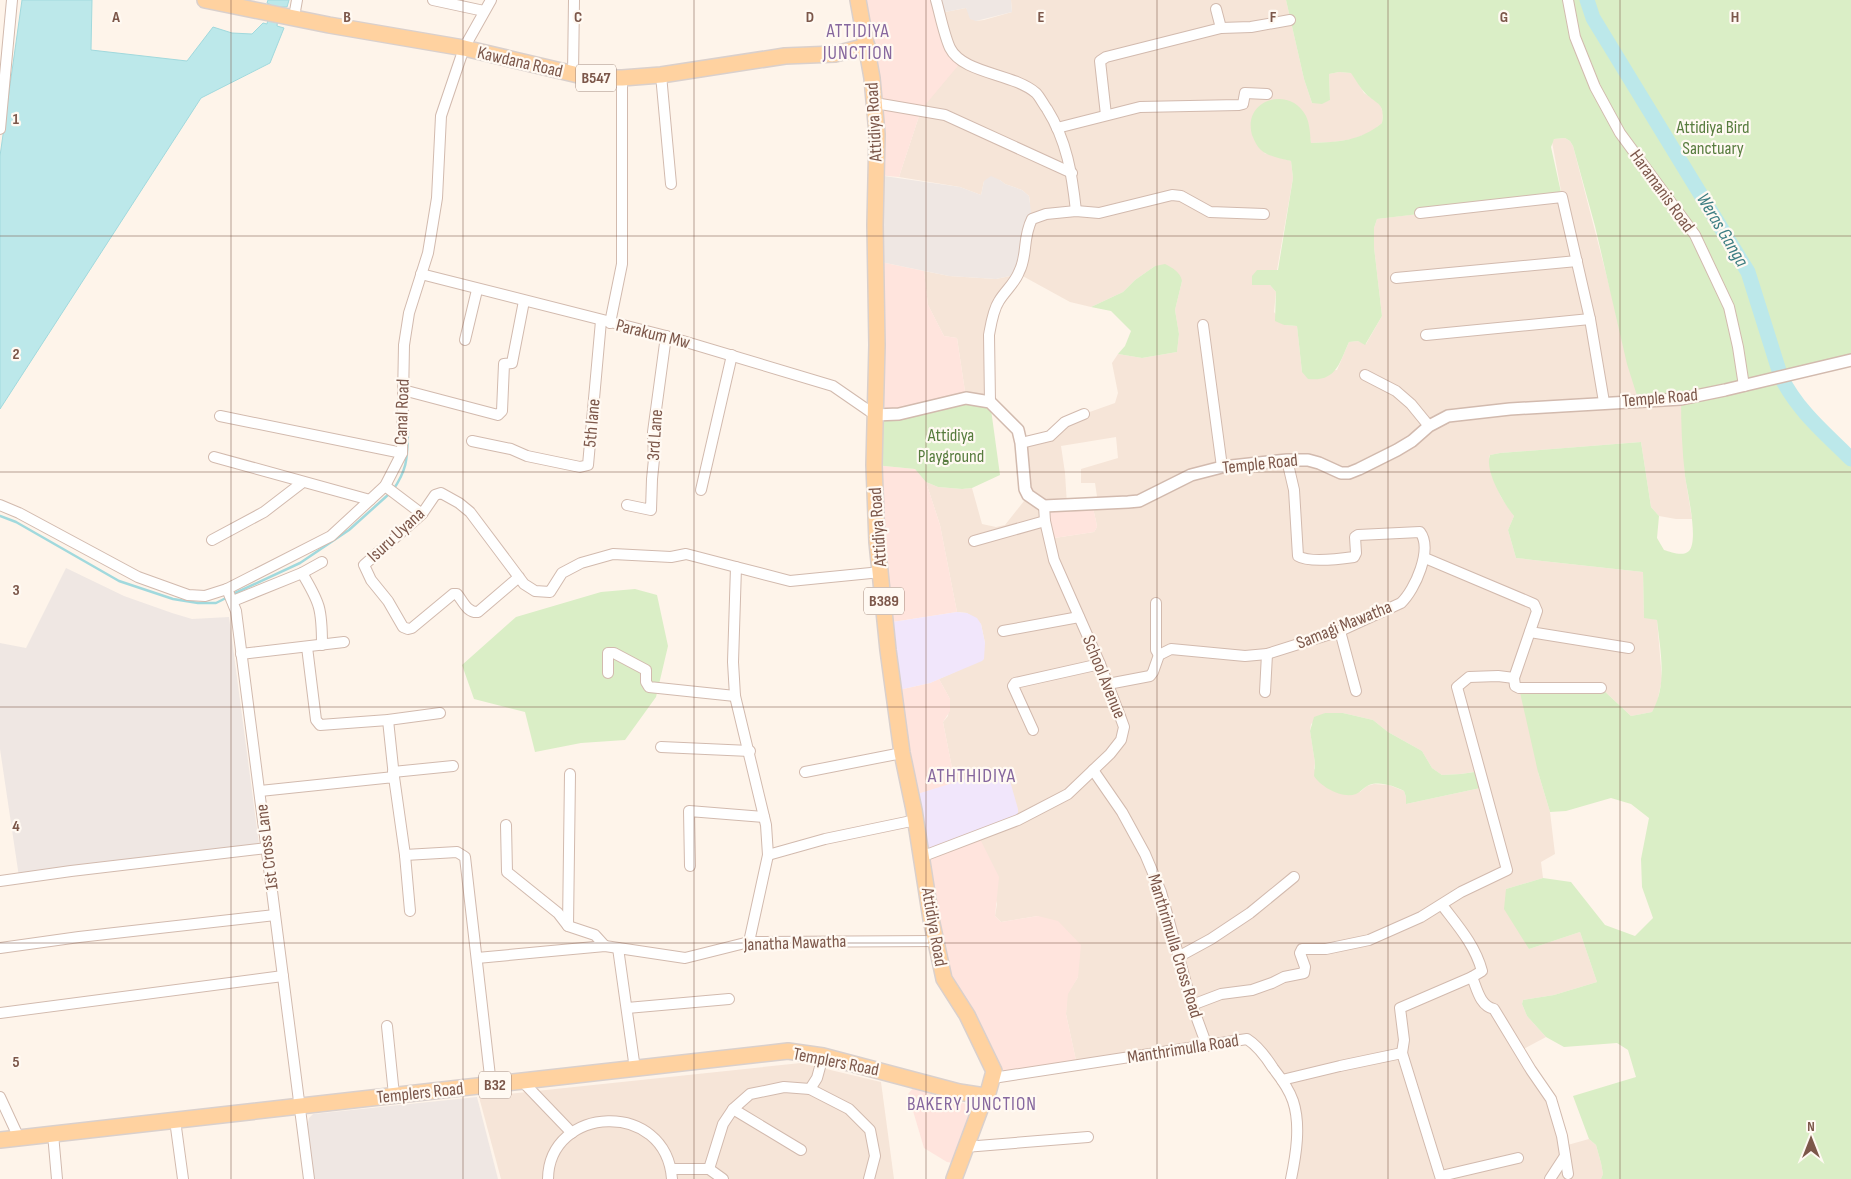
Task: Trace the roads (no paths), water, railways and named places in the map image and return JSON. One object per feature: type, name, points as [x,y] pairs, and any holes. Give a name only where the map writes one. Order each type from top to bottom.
[{"type":"main road","name":"Kawdana Road","points":[[205,0],[233,2],[265,12],[328,25],[464,48],[591,78],[660,75],[785,56],[835,54],[867,46]]},
{"type":"main road","name":"Attidiya Road","points":[[858,0],[875,103],[877,175],[875,226],[877,345],[875,415],[876,512],[888,650],[902,753],[916,820],[931,919],[944,979],[967,1015],[994,1071],[993,1078]]},
{"type":"main road","name":"Templers Road","points":[[0,1140],[788,1051],[823,1056],[959,1092],[985,1096]]},
{"type":"main road","points":[[954,1179],[993,1078]]},
{"type":"street","points":[[0,125],[2,84],[12,0]]},
{"type":"street","points":[[288,16],[297,0]]},
{"type":"street","points":[[433,0],[484,11]]},
{"type":"street","name":"Canal Road","points":[[0,505],[19,513],[138,577],[188,595],[230,596],[331,536],[370,500],[389,488],[402,452],[404,346],[408,321],[428,253],[437,198],[441,116],[464,48],[491,0]]},
{"type":"street","points":[[573,74],[574,0]]},
{"type":"street","points":[[936,0],[950,49],[970,66],[1014,80],[1038,94],[1057,128],[1067,152],[1072,173],[1076,211]]},
{"type":"street","name":"Haramanis Road","points":[[1568,0],[1575,37],[1595,87],[1620,133],[1695,235],[1729,307],[1748,385]]},
{"type":"street","points":[[1216,9],[1220,28]]},
{"type":"street","points":[[1106,115],[1100,61],[1106,57],[1220,28],[1251,27],[1290,20]]},
{"type":"street","points":[[660,75],[671,184]]},
{"type":"street","points":[[606,322],[622,264],[622,78]]},
{"type":"street","points":[[1057,128],[1140,107],[1239,105],[1243,104],[1245,94],[1267,94]]},
{"type":"street","points":[[875,103],[946,115],[1072,173]]},
{"type":"street","points":[[990,402],[989,335],[991,324],[997,303],[1019,274],[1023,262],[1026,230],[1032,219],[1046,214],[1076,211],[1099,214],[1172,195],[1181,196],[1210,212],[1264,214]]},
{"type":"street","points":[[1420,213],[1562,197],[1590,319],[1604,402]]},
{"type":"street","points":[[1396,278],[1577,261]]},
{"type":"street","name":"Parakum Mw","points":[[421,274],[476,290],[666,336],[833,386],[875,415]]},
{"type":"street","points":[[465,340],[476,290]]},
{"type":"street","points":[[403,390],[498,415],[502,411],[504,364],[512,363],[524,301]]},
{"type":"street","points":[[1426,335],[1590,319]]},
{"type":"street","name":"5th lane","points":[[472,441],[511,449],[527,456],[580,467],[588,465],[606,322]]},
{"type":"street","points":[[1203,325],[1222,467]]},
{"type":"street","name":"3rd Lane","points":[[627,505],[651,510],[654,459],[653,432],[666,336]]},
{"type":"street","points":[[701,490],[732,355]]},
{"type":"street","name":"Temple Road","points":[[1044,506],[1139,501],[1192,475],[1222,467],[1287,460],[1308,460],[1319,462],[1341,473],[1349,472],[1397,450],[1412,441],[1429,426],[1448,416],[1604,402],[1681,399],[1846,361]]},
{"type":"street","points":[[1365,375],[1396,391],[1412,404],[1429,426]]},
{"type":"street","points":[[875,415],[899,414],[966,398],[990,402],[1018,430],[1025,489],[1028,496],[1044,506]]},
{"type":"street","points":[[1021,443],[1050,436],[1065,422],[1084,414]]},
{"type":"street","points":[[220,416],[402,452]]},
{"type":"street","points":[[214,457],[370,500]]},
{"type":"street","points":[[1287,460],[1294,490],[1298,556],[1303,559],[1354,557],[1358,535],[1420,532],[1424,544],[1425,558],[1534,604],[1537,611],[1514,678],[1514,684],[1520,688],[1601,688]]},
{"type":"street","points":[[212,540],[264,512],[303,482]]},
{"type":"street","points":[[389,488],[422,514]]},
{"type":"street","name":"Isuru Uyana","points":[[441,493],[460,503],[470,512],[518,577],[478,612],[468,609],[457,594],[453,594],[412,628],[408,629],[403,627],[388,601],[371,580],[364,565],[422,514],[435,495],[441,493]]},
{"type":"street","name":"School Avenue","points":[[921,857],[1018,820],[1068,794],[1110,754],[1121,740],[1124,727],[1108,684],[1054,560],[1045,522],[1044,506]]},
{"type":"street","points":[[974,541],[1045,522]]},
{"type":"street","points":[[518,577],[524,584],[535,591],[550,592],[562,573],[581,562],[613,554],[671,557],[686,554],[790,581],[881,572]]},
{"type":"street","name":"Samagi Mawatha","points":[[1159,654],[1171,649],[1245,656],[1268,654],[1340,631],[1401,602],[1407,597],[1425,558]]},
{"type":"street","points":[[230,596],[302,573],[322,562]]},
{"type":"street","points":[[736,567],[733,662],[735,696],[750,751],[764,816],[768,854],[749,942]]},
{"type":"street","points":[[302,573],[316,596],[322,614],[322,645]]},
{"type":"street","name":"1st Cross Lane","points":[[230,596],[241,654],[260,791],[309,1179]]},
{"type":"street","points":[[1108,684],[1150,676],[1153,672],[1159,654],[1156,650],[1156,603]]},
{"type":"street","points":[[1003,631],[1079,617]]},
{"type":"street","points":[[1340,631],[1356,691]]},
{"type":"street","points":[[1530,632],[1629,648]]},
{"type":"street","points":[[241,654],[344,642]]},
{"type":"street","points":[[307,647],[316,720],[320,725],[388,720],[440,713]]},
{"type":"street","points":[[608,673],[608,653],[614,653],[646,670],[646,682],[649,687],[735,696]]},
{"type":"street","points":[[1265,692],[1268,654]]},
{"type":"street","points":[[1033,730],[1013,686],[1015,684],[1100,664]]},
{"type":"street","points":[[1192,1005],[1221,994],[1252,990],[1284,977],[1304,973],[1305,967],[1300,953],[1302,950],[1326,948],[1369,940],[1421,917],[1461,892],[1507,870],[1457,687],[1469,677],[1498,676],[1514,678]]},
{"type":"street","points":[[388,720],[410,911]]},
{"type":"street","points":[[661,747],[750,751]]},
{"type":"street","points":[[805,772],[902,753]]},
{"type":"street","points":[[260,791],[454,766]]},
{"type":"street","name":"Manthrimulla Cross Road","points":[[1094,770],[1122,812],[1146,854],[1161,892],[1192,1005],[1207,1046]]},
{"type":"street","points":[[568,926],[570,774]]},
{"type":"street","points":[[690,866],[689,811],[764,816]]},
{"type":"street","points":[[768,854],[825,839],[916,820]]},
{"type":"street","points":[[506,826],[507,872],[558,913],[568,926],[595,935],[605,946]]},
{"type":"street","points":[[0,881],[267,848]]},
{"type":"street","points":[[404,855],[457,852],[465,857],[491,1085]]},
{"type":"street","points":[[1178,957],[1250,914],[1294,877]]},
{"type":"street","points":[[1442,905],[1467,937],[1477,954],[1482,971],[1400,1008],[1404,1040],[1402,1054],[1441,1178],[1518,1158]]},
{"type":"street","points":[[0,948],[79,937],[275,915]]},
{"type":"street","name":"Janatha Mawatha","points":[[477,958],[605,946],[685,958],[749,942],[937,941]]},
{"type":"street","points":[[618,948],[635,1069]]},
{"type":"street","points":[[0,1013],[283,976]]},
{"type":"street","points":[[1472,977],[1482,1000],[1487,1007],[1494,1009],[1551,1099],[1562,1136],[1568,1174]]},
{"type":"street","points":[[627,1008],[729,999]]},
{"type":"street","points":[[387,1026],[394,1096]]},
{"type":"street","name":"Manthrimulla Road","points":[[993,1078],[1247,1039],[1259,1049],[1282,1080],[1294,1102],[1296,1143],[1291,1179]]},
{"type":"street","points":[[1282,1080],[1402,1054]]},
{"type":"street","points":[[810,1088],[817,1078],[823,1056]]},
{"type":"street","points":[[523,1082],[572,1133]]},
{"type":"street","points":[[709,1169],[723,1124],[733,1109],[750,1094],[784,1087],[810,1088],[849,1109],[870,1130],[875,1156],[869,1179]]},
{"type":"street","points":[[0,1097],[19,1138]]},
{"type":"street","points":[[733,1109],[801,1150]]},
{"type":"street","points":[[175,1120],[183,1179]]},
{"type":"street","points":[[548,1179],[553,1158],[561,1144],[572,1133],[588,1124],[605,1120],[623,1121],[632,1124],[654,1138],[665,1153],[672,1174],[709,1169],[723,1179]]},
{"type":"street","points":[[53,1134],[57,1179]]},
{"type":"street","points":[[966,1148],[1088,1137]]},
{"type":"street","points":[[1550,1179],[1565,1156]]},
{"type":"water","points":[[22,0],[92,0],[91,50],[187,61],[213,27],[232,33],[252,34],[263,23],[267,24],[271,5],[267,3],[268,0],[289,0],[287,7],[279,7],[277,26],[284,28],[270,63],[201,98],[0,409],[0,156]]},
{"type":"waterway","name":"Weras Ganga","points":[[1587,0],[1593,18],[1748,272],[1781,377],[1795,400],[1812,421],[1851,459]]},
{"type":"waterway","points":[[393,490],[402,475],[406,462],[408,432]]},
{"type":"waterway","points":[[233,594],[300,563],[349,530],[389,494]]},
{"type":"waterway","points":[[0,516],[16,522],[119,581],[173,599],[198,603],[216,603],[228,597]]},
{"type":"district","name":"ATTIDIYA JUNCTION","points":[[858,42]]},
{"type":"district","name":"ATHTHIDIYA","points":[[972,776]]},
{"type":"district","name":"BAKERY JUNCTION","points":[[972,1104]]},
{"type":"park label","name":"Attidiya Bird Sanctuary","points":[[1713,137]]},
{"type":"park label","name":"Attidiya Playground","points":[[951,445]]}]
